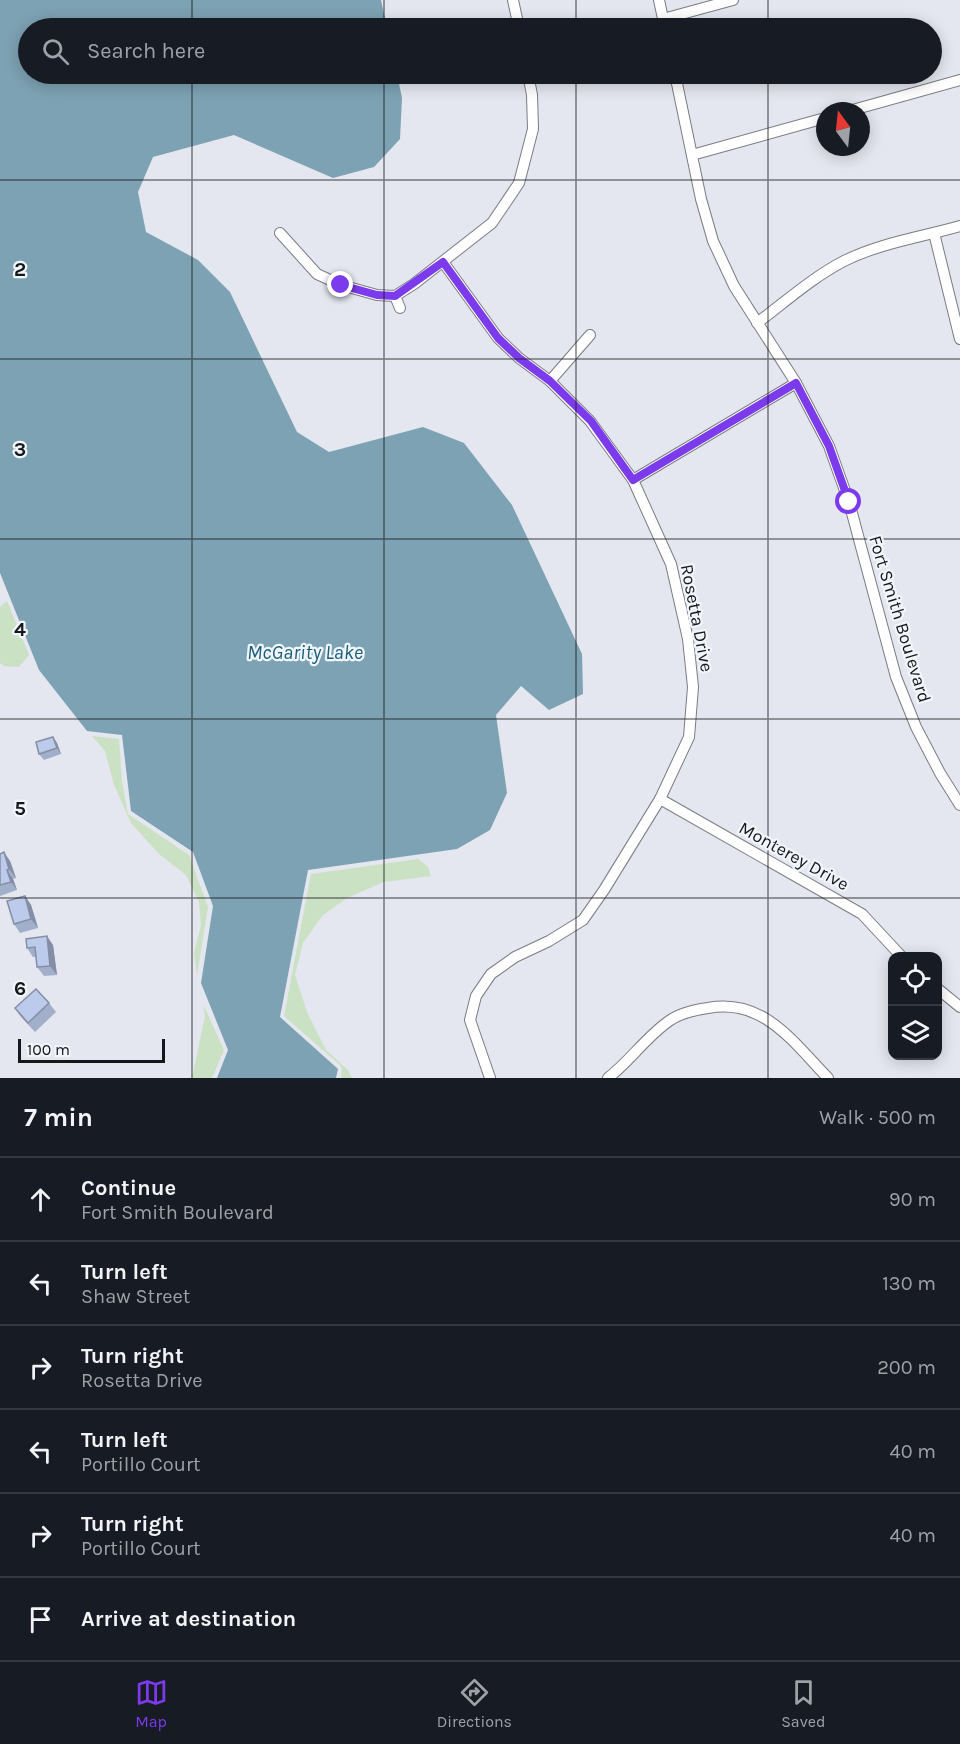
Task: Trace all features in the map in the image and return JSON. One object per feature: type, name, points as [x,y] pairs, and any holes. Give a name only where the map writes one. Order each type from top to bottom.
[{"type":"street","points":[[513,0],[517,18]]},
{"type":"street","points":[[659,0],[663,18]]},
{"type":"street","points":[[681,18],[733,0]]},
{"type":"street","points":[[870,105],[960,80]]},
{"type":"street","points":[[280,233],[317,274],[341,285],[377,295],[395,296],[492,223],[519,183],[533,129],[530,84]]},
{"type":"street","name":"Fort Smith Boulevard","points":[[677,84],[701,199],[713,241],[734,286],[796,383],[829,446],[849,502],[900,687],[916,727],[960,805]]},
{"type":"street","points":[[692,154],[816,120]]},
{"type":"street","points":[[757,323],[803,288],[844,261],[888,244],[960,226]]},
{"type":"street","points":[[934,233],[960,339]]},
{"type":"street","name":"Rosetta Drive","points":[[443,262],[498,338],[519,358],[550,381],[591,421],[633,480],[671,564],[688,639],[693,687],[689,737],[660,799],[604,891],[583,920],[491,974],[476,996],[470,1020],[490,1078]]},
{"type":"street","points":[[395,296],[400,308]]},
{"type":"street","points":[[550,381],[590,335]]},
{"type":"street","points":[[633,480],[796,383]]},
{"type":"street","name":"Monterey Drive","points":[[660,799],[862,914],[897,952]]},
{"type":"street","points":[[942,992],[960,1007]]},
{"type":"street","points":[[608,1078],[670,1020],[690,1011],[718,1006],[739,1007],[759,1013],[777,1026],[828,1078]]},
{"type":"green space","points":[[7,601],[29,655],[19,667],[4,666],[0,663],[0,607]]},
{"type":"green space","points":[[92,736],[119,739],[122,781],[128,814],[189,855],[208,907],[197,975],[194,953],[201,925],[199,902],[186,875],[159,854],[131,823],[114,785],[105,751]]},
{"type":"green space","points":[[418,859],[428,867],[431,876],[384,882],[347,898],[322,916],[303,943],[295,975],[307,1012],[326,1050],[348,1070],[352,1078],[341,1078],[340,1065],[284,1016],[311,874]]},
{"type":"green space","points":[[203,1004],[224,1050],[212,1078],[192,1078],[205,1016]]},
{"type":"water","name":"McGarity Lake","points":[[0,0],[381,0],[385,18],[18,18],[18,84],[399,84],[402,98],[400,139],[374,167],[333,178],[234,135],[153,157],[138,192],[146,232],[198,260],[230,292],[297,432],[329,452],[423,427],[464,443],[512,505],[582,654],[583,694],[549,710],[521,686],[496,715],[507,793],[490,830],[457,849],[308,870],[280,1017],[338,1069],[336,1078],[217,1078],[228,1050],[201,983],[213,906],[193,852],[131,811],[122,735],[87,731],[39,670],[0,573]]},
{"type":"building","points":[[53,737],[57,748],[39,754],[36,742]]},
{"type":"building","points":[[4,852],[11,882],[0,885],[0,854]]},
{"type":"building","points":[[25,896],[31,919],[14,924],[7,901]]},
{"type":"building","points":[[47,936],[50,966],[37,967],[35,947],[27,948],[26,939]]},
{"type":"building","points":[[36,989],[49,1003],[28,1023],[15,1008]]},
{"type":"route","points":[[341,285],[377,295],[395,296],[443,262],[498,338],[519,358],[550,381],[591,421],[633,480],[796,383],[829,446],[849,502]]}]
